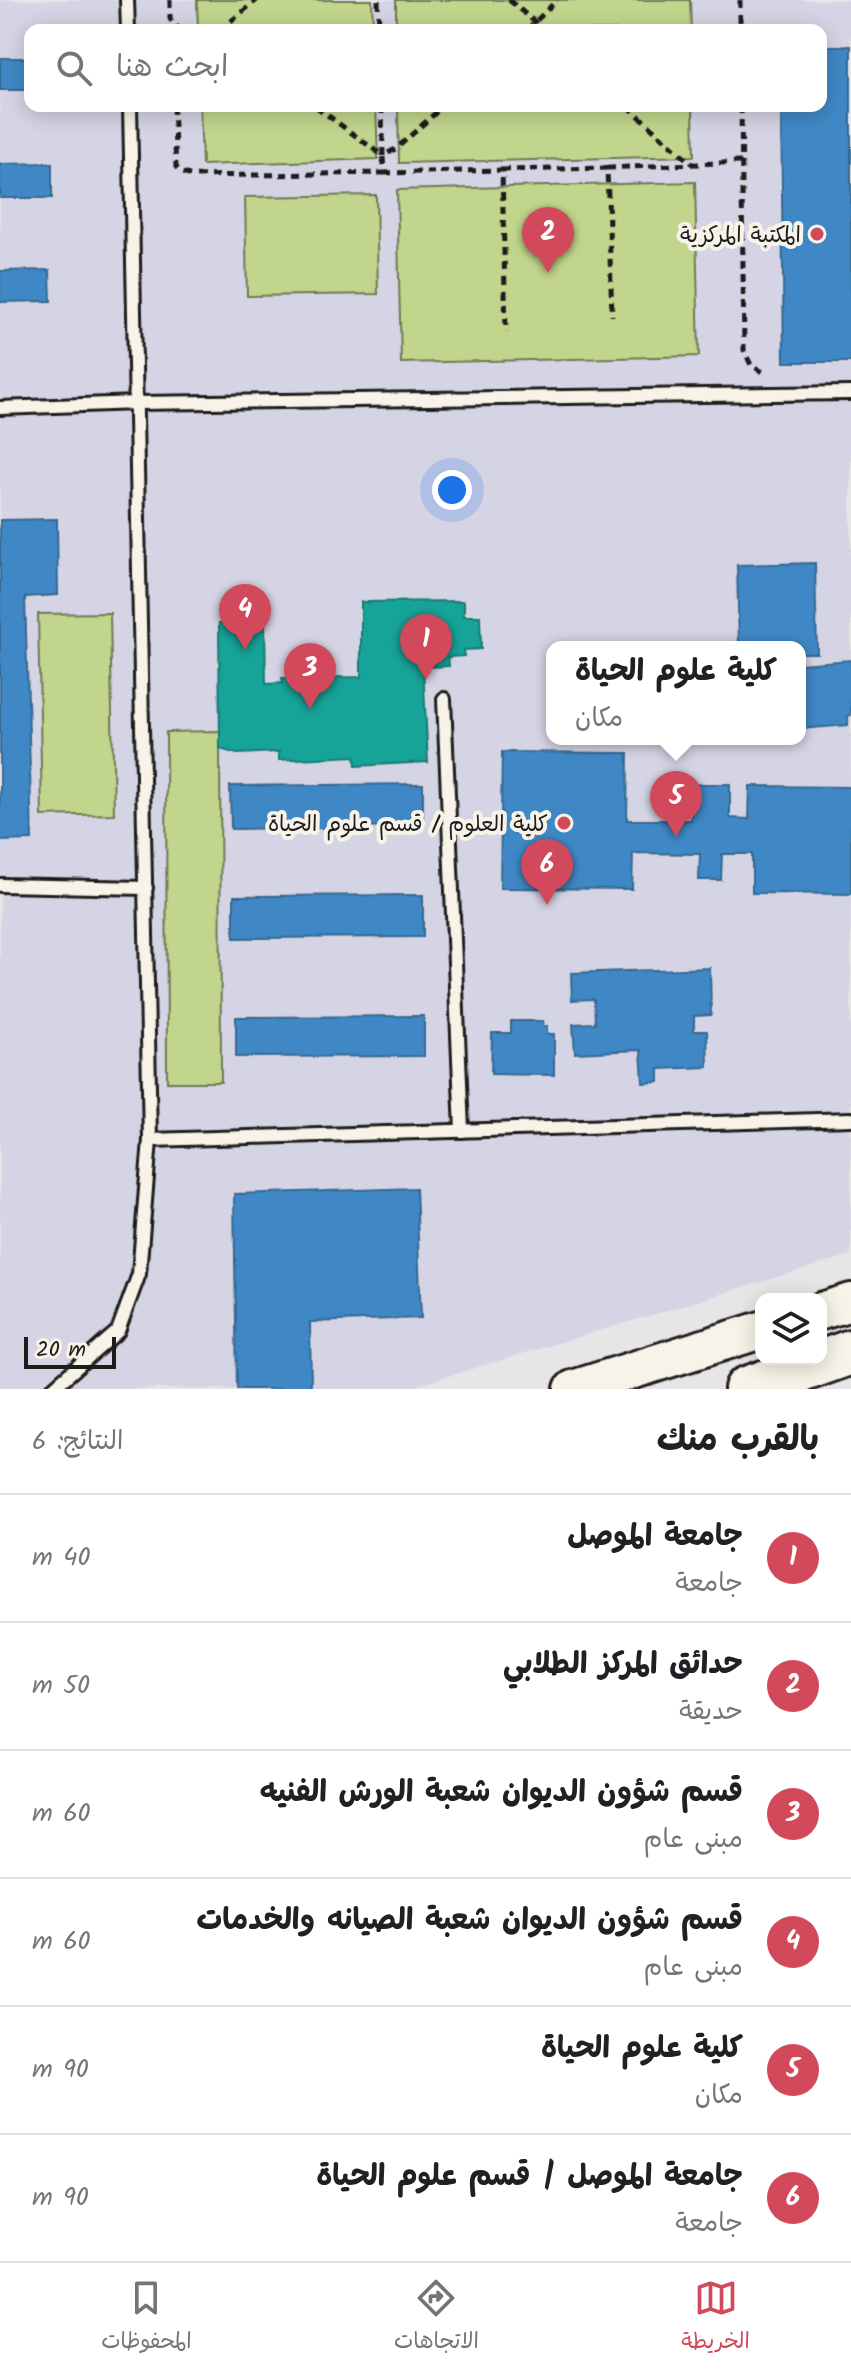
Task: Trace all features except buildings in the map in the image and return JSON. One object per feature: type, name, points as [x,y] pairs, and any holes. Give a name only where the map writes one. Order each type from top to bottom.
[{"type":"highway","points":[[747,1389],[851,1352]]},
{"type":"main road","points":[[827,1309],[851,1302]]},
{"type":"main road","points":[[573,1389],[755,1332]]},
{"type":"lane","points":[[127,0],[128,24]]},
{"type":"lane","points":[[52,1389],[118,1331],[139,1274],[150,1140],[130,112]]},
{"type":"lane","points":[[0,408],[137,403],[851,393]]},
{"type":"lane","points":[[444,699],[462,1131]]},
{"type":"lane","points":[[0,885],[146,888]]},
{"type":"lane","points":[[150,1140],[851,1119]]},
{"type":"path","points":[[170,0],[170,24]]},
{"type":"path","points":[[227,24],[257,0]]},
{"type":"path","points":[[378,0],[379,24]]},
{"type":"path","points":[[509,0],[537,24]]},
{"type":"path","points":[[535,22],[557,0]]},
{"type":"path","points":[[740,0],[740,24]]},
{"type":"path","points":[[170,19],[175,24]]},
{"type":"path","points":[[173,112],[176,167],[182,173],[193,176],[607,168],[741,162]]},
{"type":"path","points":[[323,112],[383,156]]},
{"type":"path","points":[[382,112],[384,173]]},
{"type":"path","points":[[383,156],[397,148],[436,112]]},
{"type":"path","points":[[635,112],[692,164]]},
{"type":"path","points":[[741,112],[744,350],[751,365],[761,372],[776,372]]},
{"type":"path","points":[[607,168],[612,316]]},
{"type":"path","points":[[502,170],[506,332]]},
{"type":"shaded area","points":[[0,0],[851,0],[851,1255],[405,1389],[0,1389]]},
{"type":"green space","points":[[197,0],[372,0],[373,24],[198,24]]},
{"type":"green space","points":[[396,0],[690,0],[691,24],[396,24]]},
{"type":"green space","points":[[200,112],[376,112],[378,159],[202,165]]},
{"type":"green space","points":[[398,112],[693,112],[694,156],[399,163]]},
{"type":"green space","points":[[695,182],[699,356],[401,363],[397,190]]},
{"type":"green space","points":[[376,195],[378,294],[247,296],[245,197]]},
{"type":"green space","points":[[110,613],[114,814],[42,816],[38,614]]},
{"type":"green space","points":[[220,731],[221,1082],[167,1082],[166,732]]},
{"type":"place","name":"المكتبة المركزية","points":[[817,234]]},
{"type":"place","name":"حدائق المركز الطلابي","points":[[548,273]]},
{"type":"place","name":"قسم شؤون الديوان شعبة الصيانه والخدمات","points":[[245,650]]},
{"type":"place","name":"جامعة الموصل","points":[[426,680]]},
{"type":"place","name":"قسم شؤون الديوان شعبة الورش الفنيه","points":[[310,709]]},
{"type":"place","name":"كلية العلوم / قسم علوم الحياة","points":[[564,823]]},
{"type":"place","name":"كلية علوم الحياة","points":[[676,837]]},
{"type":"place","name":"جامعة الموصل | قسم علوم الحياة","points":[[547,905]]}]
